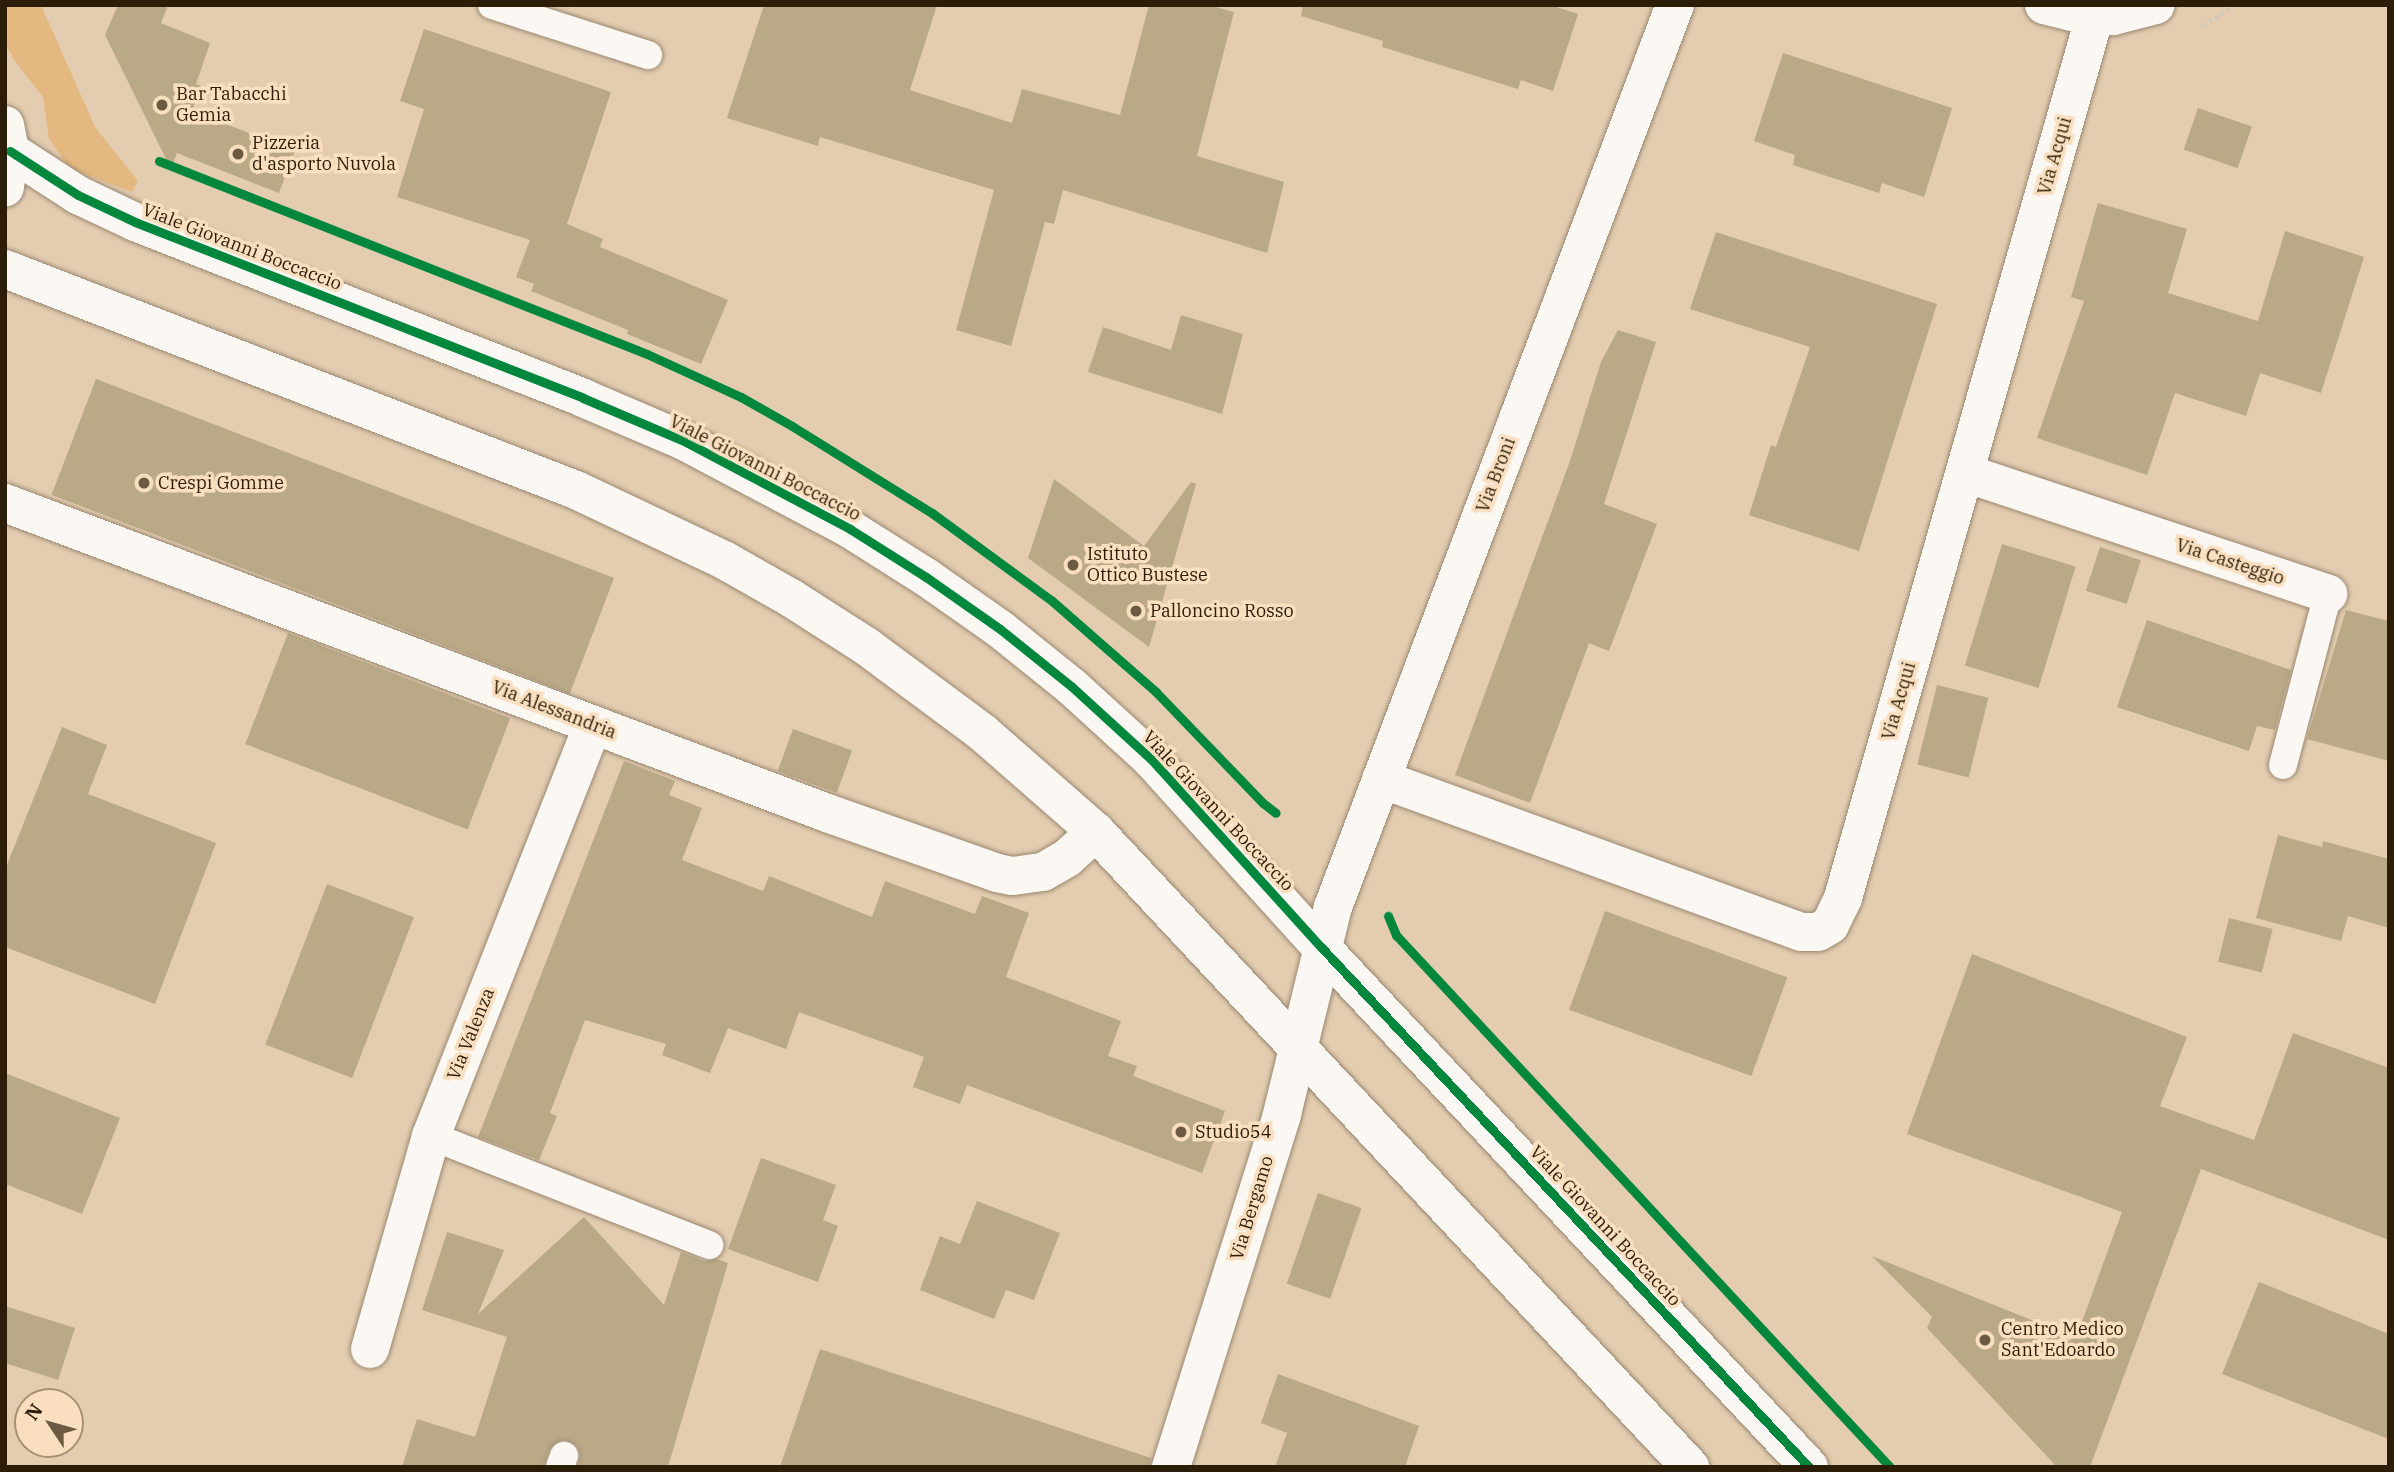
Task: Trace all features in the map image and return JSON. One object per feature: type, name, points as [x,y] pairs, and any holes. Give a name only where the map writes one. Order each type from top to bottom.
[{"type":"street","name":"Via Broni","points":[[1321,947],[1381,779],[1675,5]]},
{"type":"street","points":[[2044,5],[2095,15],[2131,13],[2155,5]]},
{"type":"street","name":"Via Acqui","points":[[1381,779],[1801,932],[1818,932],[1830,925],[1839,911],[2095,15]]},
{"type":"street","name":"Viale Giovanni Boccaccio","points":[[7,155],[101,207],[583,398],[686,442],[860,536],[958,598],[1071,686],[1151,759],[1321,947],[1810,1467]]},
{"type":"street","points":[[5,269],[576,490],[691,543],[791,598],[866,646],[984,733],[1096,832],[1690,1467]]},
{"type":"street","name":"Via Casteggio","points":[[1965,473],[2328,594]]},
{"type":"street","name":"Via Alessandria","points":[[5,503],[593,725],[997,873],[1013,876],[1043,872],[1067,858],[1096,832]]},
{"type":"street","name":"Via Valenza","points":[[370,1349],[431,1136],[593,725]]},
{"type":"street","name":"Via Bergamo","points":[[1171,1467],[1282,1114],[1321,947]]},
{"type":"lane","points":[[492,5],[648,55]]},
{"type":"lane","name":"Via Casteggio","points":[[2283,765],[2328,594]]},
{"type":"lane","points":[[431,1136],[709,1245]]},
{"type":"path","points":[[2204,25],[2235,5]]},
{"type":"shaded area","points":[[5,5],[41,5],[95,127],[138,181],[132,192],[69,168],[49,139],[43,97],[14,60],[5,42]]},
{"type":"building","points":[[118,5],[168,5],[161,23],[210,43],[196,84],[201,86],[192,111],[295,151],[279,193],[177,153],[171,169],[105,35]]},
{"type":"building","points":[[764,5],[937,5],[910,90],[1012,123],[1022,89],[1120,115],[1149,5],[1208,5],[1234,12],[1197,156],[1284,182],[1267,253],[1063,190],[1054,224],[1045,222],[1011,346],[956,330],[994,190],[820,137],[818,146],[727,118]]},
{"type":"building","points":[[1303,5],[1550,5],[1578,14],[1553,91],[1521,80],[1518,89],[1382,47],[1383,41],[1301,16]]},
{"type":"building","points":[[424,29],[611,92],[567,224],[603,239],[600,247],[728,300],[701,364],[627,334],[628,330],[531,291],[534,284],[516,277],[530,240],[397,197],[424,109],[400,101]]},
{"type":"building","points":[[1783,53],[1952,108],[1924,197],[1882,183],[1879,193],[1793,165],[1795,155],[1754,141]]},
{"type":"building","points":[[2198,108],[2252,127],[2238,168],[2184,150]]},
{"type":"building","points":[[2098,203],[2187,229],[2168,293],[2258,321],[2285,231],[2364,257],[2321,393],[2260,373],[2246,416],[2175,393],[2147,475],[2037,438],[2084,301],[2071,297]]},
{"type":"building","points":[[1716,232],[1937,304],[1859,551],[1749,515],[1771,445],[1776,447],[1810,347],[1690,309]]},
{"type":"building","points":[[1181,315],[1243,334],[1222,414],[1088,372],[1103,327],[1171,350]]},
{"type":"building","points":[[1618,330],[1656,342],[1604,504],[1657,524],[1609,651],[1589,643],[1530,803],[1455,775],[1570,461],[1601,362]]},
{"type":"building","points":[[96,379],[614,578],[570,694],[52,495]]},
{"type":"building","points":[[1054,479],[1144,546],[1191,482],[1196,484],[1149,647],[1028,558]]},
{"type":"building","points":[[2002,544],[2076,567],[2039,688],[1965,665]]},
{"type":"building","points":[[2100,547],[2141,560],[2127,604],[2086,591]]},
{"type":"building","points":[[2346,610],[2389,621],[2389,761],[2307,739]]},
{"type":"building","points":[[2147,620],[2291,670],[2275,730],[2257,726],[2249,751],[2117,707]]},
{"type":"building","points":[[288,633],[510,718],[468,829],[245,744]]},
{"type":"building","points":[[1937,685],[1988,698],[1969,777],[1917,765]]},
{"type":"building","points":[[62,727],[107,745],[88,794],[216,843],[155,1004],[5,947],[5,870]]},
{"type":"building","points":[[793,729],[852,751],[837,793],[778,771]]},
{"type":"building","points":[[624,761],[675,781],[669,795],[702,808],[682,860],[763,891],[769,876],[872,917],[885,881],[975,914],[982,896],[1029,913],[1006,977],[1121,1021],[1108,1056],[1137,1066],[1133,1076],[1225,1111],[1202,1173],[967,1085],[960,1104],[913,1087],[924,1057],[799,1012],[786,1049],[728,1028],[710,1073],[662,1055],[666,1044],[585,1020],[550,1113],[557,1116],[539,1160],[478,1137]]},
{"type":"building","points":[[2278,835],[2322,847],[2323,841],[2389,859],[2389,928],[2348,916],[2341,941],[2256,918]]},
{"type":"building","points":[[327,884],[414,917],[352,1078],[265,1045]]},
{"type":"building","points":[[1605,911],[1787,977],[1751,1076],[1569,1010]]},
{"type":"building","points":[[2229,918],[2273,929],[2262,973],[2218,962]]},
{"type":"building","points":[[1972,954],[2187,1037],[2160,1106],[2254,1140],[2293,1033],[2389,1068],[2389,1240],[2201,1169],[2090,1467],[2057,1467],[1927,1328],[1932,1317],[1872,1256],[2076,1338],[2122,1212],[1907,1134]]},
{"type":"building","points":[[5,1073],[120,1118],[82,1214],[5,1184]]},
{"type":"building","points":[[761,1158],[836,1185],[823,1220],[838,1226],[818,1282],[728,1249]]},
{"type":"building","points":[[1318,1193],[1361,1208],[1330,1299],[1287,1284]]},
{"type":"building","points":[[977,1201],[1060,1233],[1034,1300],[1006,1290],[994,1319],[920,1290],[940,1236],[960,1244]]},
{"type":"building","points":[[584,1217],[664,1305],[681,1252],[704,1261],[717,1259],[728,1263],[668,1467],[578,1467],[580,1454],[577,1446],[562,1440],[549,1450],[544,1467],[402,1467],[417,1419],[475,1437],[507,1337],[422,1310],[447,1232],[504,1250],[478,1314]]},
{"type":"building","points":[[2259,1282],[2389,1334],[2389,1439],[2222,1374]]},
{"type":"building","points":[[5,1306],[75,1328],[58,1380],[5,1363]]},
{"type":"building","points":[[820,1349],[1151,1458],[1150,1467],[780,1467]]},
{"type":"building","points":[[1278,1374],[1419,1426],[1405,1467],[1275,1467],[1287,1433],[1261,1423]]},
{"type":"cycle path","points":[[10,151],[78,195],[135,222],[583,398],[686,442],[850,529],[926,577],[1000,629],[1071,686],[1151,759],[1321,947],[1809,1467]]},
{"type":"cycle path","points":[[159,161],[647,354],[741,397],[792,426],[932,513],[1051,600],[1156,692],[1263,803],[1276,813]]},
{"type":"cycle path","points":[[1388,916],[1396,935],[1890,1467]]},
{"type":"place","name":"Bar Tabacchi Gemia","points":[[162,105]]},
{"type":"place","name":"Pizzeria d'asporto Nuvola","points":[[238,154]]},
{"type":"place","name":"Crespi Gomme","points":[[144,483]]},
{"type":"place","name":"Istituto Ottico Bustese","points":[[1073,565]]},
{"type":"place","name":"Palloncino Rosso","points":[[1136,611]]},
{"type":"place","name":"Studio54","points":[[1181,1132]]},
{"type":"place","name":"Centro Medico Sant'Edoardo","points":[[1985,1340]]}]
